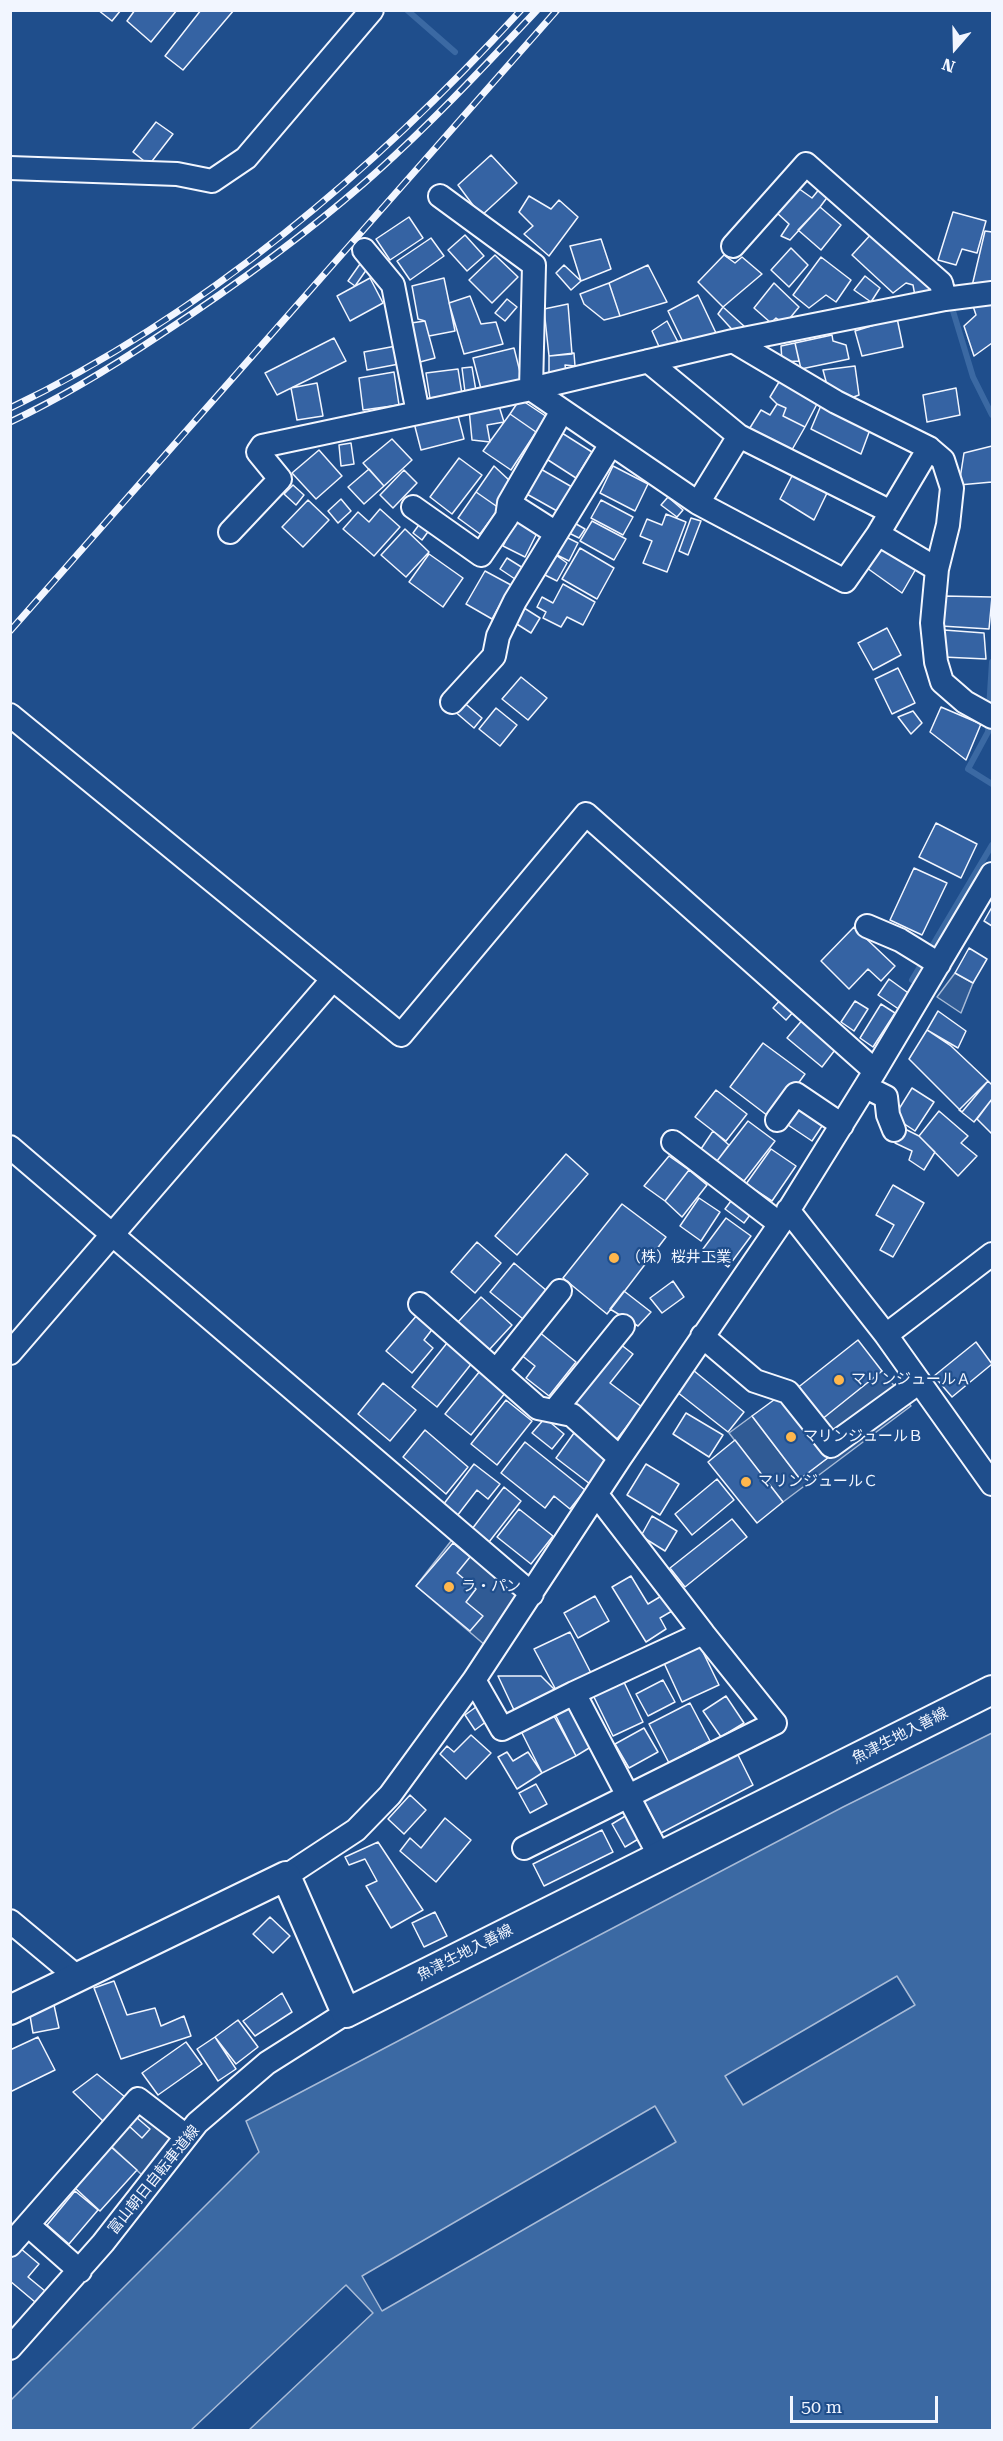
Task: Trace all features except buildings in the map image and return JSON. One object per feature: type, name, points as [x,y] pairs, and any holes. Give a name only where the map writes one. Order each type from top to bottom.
[{"type":"main road","name":"魚津生地入善線","points":[[346,2013],[993,1690]]},
{"type":"main road","points":[[10,2010],[286,1876],[346,2013]]},
{"type":"street","points":[[10,168],[177,174],[212,181],[246,158],[372,10]]},
{"type":"street","points":[[733,246],[806,164],[941,283],[945,299]]},
{"type":"street","points":[[440,196],[534,265],[531,389]]},
{"type":"street","points":[[364,250],[393,285],[418,413]]},
{"type":"street","points":[[230,532],[280,479],[258,452],[262,446],[531,389],[733,341],[945,299],[993,292]]},
{"type":"street","points":[[733,341],[836,402],[929,448],[943,460],[952,488],[948,525],[937,569],[932,623],[936,662],[942,682],[965,702],[993,717]]},
{"type":"street","points":[[648,362],[739,436],[891,512]]},
{"type":"street","points":[[531,389],[698,503],[845,581],[878,534],[929,448]]},
{"type":"street","points":[[413,507],[481,555],[507,517],[508,503],[562,411]]},
{"type":"street","points":[[698,503],[739,436]]},
{"type":"street","points":[[452,702],[494,656],[498,636],[515,601],[611,444]]},
{"type":"street","points":[[508,503],[556,533]]},
{"type":"street","points":[[878,534],[937,569]]},
{"type":"street","points":[[10,715],[401,1035],[586,814],[871,1079],[886,1097],[894,1130]]},
{"type":"street","points":[[286,1876],[356,1830],[390,1795],[474,1680],[620,1458],[784,1217],[871,1079],[993,874]]},
{"type":"street","points":[[867,926],[900,940],[939,964]]},
{"type":"street","points":[[10,1353],[333,979]]},
{"type":"street","points":[[777,1120],[796,1094],[842,1125]]},
{"type":"street","points":[[673,1142],[784,1217],[886,1335],[918,1383],[993,1484]]},
{"type":"street","points":[[10,1147],[532,1594]]},
{"type":"street","points":[[886,1335],[993,1254]]},
{"type":"street","points":[[496,1371],[560,1291]]},
{"type":"street","points":[[420,1304],[538,1408],[572,1415],[620,1458]]},
{"type":"street","points":[[555,1410],[623,1326]]},
{"type":"street","points":[[702,1336],[755,1381],[788,1392],[831,1446],[918,1383]]},
{"type":"street","points":[[524,1848],[775,1723],[597,1495]]},
{"type":"street","points":[[474,1680],[502,1729],[703,1633]]},
{"type":"street","points":[[574,1693],[660,1857]]},
{"type":"street","points":[[10,1921],[76,1976]]},
{"type":"street","name":"富山朝日自転車道線","points":[[10,2348],[80,2271],[197,2123],[267,2063],[346,2013]]},
{"type":"street","points":[[10,2245],[138,2099],[186,2136]]},
{"type":"street","points":[[28,2225],[80,2271]]},
{"type":"shaded area","points":[[955,973],[973,983],[961,1013],[937,997]]},
{"type":"shaded area","points":[[882,1371],[911,1406],[783,1502],[729,1433],[752,1416],[800,1479],[829,1457],[782,1394],[821,1419]]},
{"type":"shaded area","points":[[455,1536],[518,1594],[486,1646],[416,1586]]},
{"type":"shaded area","points":[[992,1733],[992,2430],[11,2430],[11,2400],[259,2152],[246,2121],[843,1807]]},
{"type":"shaded area","points":[[135,2113],[147,2114],[173,2134],[143,2176],[108,2143]]},
{"type":"pier","points":[[897,1976],[915,2005],[743,2105],[725,2076]]},
{"type":"pier","points":[[655,2106],[676,2142],[382,2311],[362,2276]]},
{"type":"pier","points":[[346,2285],[373,2313],[249,2430],[191,2430]]},
{"type":"waterway","points":[[407,10],[455,52]]},
{"type":"waterway","points":[[953,311],[973,377],[992,415]]},
{"type":"waterway","points":[[989,709],[992,662]]},
{"type":"waterway","points":[[989,719],[988,732],[968,769],[992,784]]},
{"type":"waterway","points":[[912,980],[992,845]]},
{"type":"railway","points":[[10,408],[82,371],[151,329],[219,283],[284,233],[408,126],[521,10]]},
{"type":"railway","points":[[10,422],[69,391],[145,345],[291,243],[363,184],[431,121],[537,10]]},
{"type":"railway","points":[[10,631],[557,10]]},
{"type":"place","name":"（株）桜井工業","points":[[614,1258]]},
{"type":"place","name":"マリンジュールＡ","points":[[839,1380]]},
{"type":"place","name":"マリンジュールＢ","points":[[791,1437]]},
{"type":"place","name":"マリンジュールＣ","points":[[746,1482]]},
{"type":"place","name":"ラ・パン","points":[[449,1587]]}]
